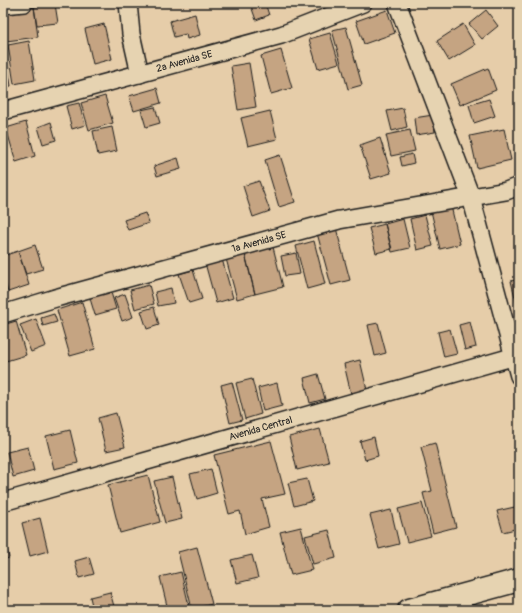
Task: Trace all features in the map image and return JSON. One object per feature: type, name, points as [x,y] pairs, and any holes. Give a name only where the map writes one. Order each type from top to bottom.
[{"type":"highway","points":[[409,610],[519,580]]},
{"type":"street","points":[[3,5],[24,3]]},
{"type":"street","points":[[128,3],[131,34],[140,74]]},
{"type":"street","name":"2a Avenida SE","points":[[3,111],[281,35],[363,3]]},
{"type":"street","points":[[397,3],[471,197],[516,356],[519,376]]},
{"type":"street","name":"1a Avenida SE","points":[[3,314],[59,297],[339,220],[506,191],[519,186]]},
{"type":"street","name":"Avenida Central","points":[[3,502],[516,356]]},
{"type":"building","points":[[259,3],[265,3],[269,15],[256,20],[251,6]]},
{"type":"building","points":[[55,4],[58,23],[37,25],[34,7]]},
{"type":"building","points":[[34,7],[38,37],[6,41],[3,11]]},
{"type":"building","points":[[387,10],[395,33],[364,44],[356,21]]},
{"type":"building","points":[[486,10],[498,26],[482,39],[469,24]]},
{"type":"building","points":[[195,14],[200,35],[187,39],[186,34],[174,37],[170,21]]},
{"type":"building","points":[[104,24],[112,59],[93,64],[85,29]]},
{"type":"building","points":[[463,24],[475,45],[449,61],[437,41]]},
{"type":"building","points":[[346,27],[362,85],[348,89],[332,30]]},
{"type":"building","points":[[330,33],[339,63],[318,69],[309,39]]},
{"type":"building","points":[[29,41],[35,80],[14,84],[8,45]]},
{"type":"building","points":[[3,48],[5,48],[11,86],[3,87]]},
{"type":"building","points":[[281,50],[292,88],[271,94],[261,56]]},
{"type":"building","points":[[249,63],[256,107],[238,110],[231,66]]},
{"type":"building","points":[[488,68],[496,90],[460,105],[451,84]]},
{"type":"building","points":[[157,88],[161,103],[134,111],[129,96]]},
{"type":"building","points":[[105,96],[113,123],[89,130],[81,103]]},
{"type":"building","points":[[489,99],[495,116],[474,123],[469,105]]},
{"type":"building","points":[[79,103],[85,125],[72,129],[66,106]]},
{"type":"building","points":[[155,107],[160,123],[146,127],[141,110]]},
{"type":"building","points":[[403,108],[407,127],[392,131],[387,111]]},
{"type":"building","points":[[270,111],[277,139],[248,146],[241,118]]},
{"type":"building","points":[[433,115],[435,132],[416,135],[414,118]]},
{"type":"building","points":[[26,122],[35,156],[16,162],[6,128]]},
{"type":"building","points":[[51,122],[56,140],[43,144],[38,127]]},
{"type":"building","points":[[112,127],[117,151],[98,155],[93,131]]},
{"type":"building","points":[[504,129],[511,160],[477,168],[470,136]]},
{"type":"building","points":[[410,130],[415,151],[391,156],[386,135]]},
{"type":"building","points":[[380,138],[391,173],[371,179],[360,145]]},
{"type":"building","points":[[412,154],[414,163],[402,166],[400,157]]},
{"type":"building","points":[[280,155],[295,202],[279,207],[265,160]]},
{"type":"building","points":[[178,158],[181,169],[157,176],[154,166]]},
{"type":"building","points":[[259,181],[270,211],[253,217],[243,186]]},
{"type":"building","points":[[451,206],[460,244],[440,249],[431,211]]},
{"type":"building","points":[[145,213],[149,223],[128,230],[124,220]]},
{"type":"building","points":[[425,215],[433,246],[417,250],[410,219]]},
{"type":"building","points":[[403,219],[410,248],[392,252],[385,224]]},
{"type":"building","points":[[385,224],[392,249],[376,253],[369,228]]},
{"type":"building","points":[[336,228],[350,280],[331,285],[317,233]]},
{"type":"building","points":[[314,241],[325,284],[307,289],[296,246]]},
{"type":"building","points":[[272,243],[283,287],[255,294],[244,250]]},
{"type":"building","points":[[35,245],[43,269],[26,274],[18,251]]},
{"type":"building","points":[[244,250],[255,294],[237,299],[225,255]]},
{"type":"building","points":[[18,251],[29,285],[8,292],[3,276],[3,256]]},
{"type":"building","points":[[296,253],[300,274],[285,276],[281,256]]},
{"type":"building","points":[[222,259],[233,298],[216,303],[205,263]]},
{"type":"building","points":[[193,270],[202,299],[189,303],[179,274]]},
{"type":"building","points":[[519,279],[519,314],[511,281]]},
{"type":"building","points":[[149,285],[154,304],[135,309],[130,290]]},
{"type":"building","points":[[109,286],[116,309],[95,315],[88,292]]},
{"type":"building","points":[[171,288],[174,303],[158,306],[155,292]]},
{"type":"building","points":[[125,294],[133,317],[122,321],[114,298]]},
{"type":"building","points":[[82,302],[95,349],[70,356],[57,310]]},
{"type":"building","points":[[154,307],[159,325],[147,329],[141,311]]},
{"type":"building","points":[[54,314],[57,322],[43,326],[41,318]]},
{"type":"building","points":[[36,319],[46,346],[31,352],[20,325]]},
{"type":"building","points":[[16,321],[26,355],[6,361],[3,350],[3,325]]},
{"type":"building","points":[[470,322],[476,347],[465,350],[459,325]]},
{"type":"building","points":[[378,323],[386,353],[375,356],[368,325]]},
{"type":"building","points":[[450,329],[457,354],[444,357],[438,332]]},
{"type":"building","points":[[360,360],[367,390],[351,394],[344,364]]},
{"type":"building","points":[[318,374],[325,399],[310,403],[304,378]]},
{"type":"building","points":[[252,379],[261,414],[245,419],[236,383]]},
{"type":"building","points":[[232,382],[242,420],[230,423],[221,385]]},
{"type":"building","points":[[277,383],[282,406],[263,411],[258,388]]},
{"type":"building","points":[[116,413],[125,447],[106,451],[98,418]]},
{"type":"building","points":[[320,429],[329,462],[297,470],[289,437]]},
{"type":"building","points":[[70,430],[78,463],[54,469],[46,436]]},
{"type":"building","points":[[374,437],[378,456],[365,460],[360,441]]},
{"type":"building","points":[[271,441],[285,494],[262,499],[269,527],[245,534],[240,511],[229,514],[214,455]]},
{"type":"building","points":[[435,443],[456,527],[433,533],[423,493],[432,491],[421,447]]},
{"type":"building","points":[[28,447],[34,471],[13,477],[7,452]]},
{"type":"building","points":[[211,469],[217,493],[197,499],[190,474]]},
{"type":"building","points":[[148,475],[160,522],[120,533],[108,485]]},
{"type":"building","points":[[172,477],[182,519],[165,523],[154,481]]},
{"type":"building","points":[[307,479],[313,501],[294,506],[288,483]]},
{"type":"building","points":[[422,503],[431,536],[407,542],[398,509]]},
{"type":"building","points":[[519,506],[519,528],[503,532],[497,511]]},
{"type":"building","points":[[391,510],[399,544],[379,549],[370,515]]},
{"type":"building","points":[[40,518],[48,551],[30,556],[22,523]]},
{"type":"building","points":[[301,527],[312,570],[291,575],[280,532]]},
{"type":"building","points":[[329,530],[336,558],[313,564],[305,536]]},
{"type":"building","points":[[3,539],[5,539],[9,558],[3,560]]},
{"type":"building","points":[[197,547],[212,604],[192,609],[178,552]]},
{"type":"building","points":[[252,555],[258,578],[237,583],[231,560]]},
{"type":"building","points":[[89,557],[94,574],[79,578],[75,561]]},
{"type":"building","points":[[181,572],[190,610],[168,610],[160,577]]},
{"type":"building","points":[[110,592],[115,610],[93,610],[90,597]]}]
